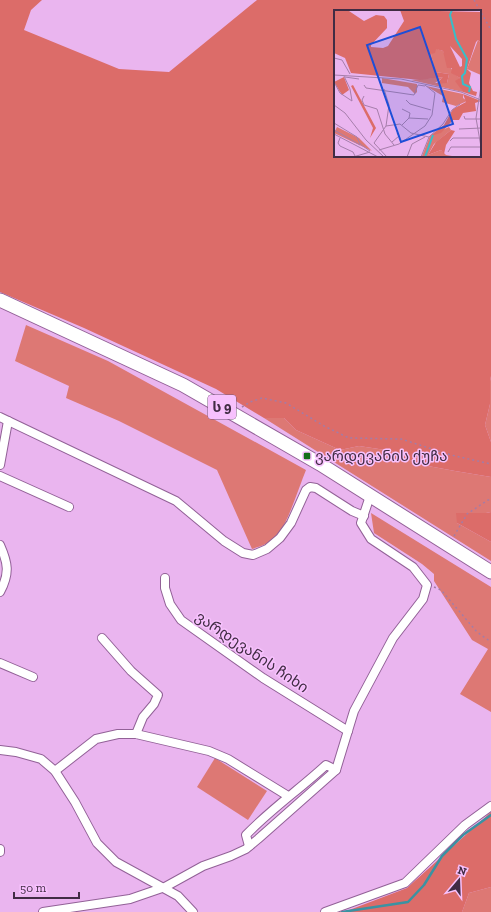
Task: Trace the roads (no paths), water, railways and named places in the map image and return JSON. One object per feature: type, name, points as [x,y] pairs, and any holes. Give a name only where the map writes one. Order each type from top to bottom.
[{"type":"highway","name":"ს 9","points":[[0,300],[182,385],[320,464],[491,572]]},
{"type":"street","points":[[0,417],[176,501],[224,541],[243,553],[253,555],[267,549],[280,538],[291,523],[306,490],[310,487],[316,488],[364,516]]},
{"type":"street","points":[[0,465],[8,421]]},
{"type":"street","points":[[0,476],[69,507]]},
{"type":"street","points":[[43,912],[130,899],[165,888],[202,866],[231,856],[249,846],[336,770],[354,711],[393,638],[423,599],[427,585],[413,567],[371,540],[361,523],[370,496]]},
{"type":"street","points":[[0,545],[6,559],[8,570],[0,592]]},
{"type":"street","name":"ვარდევანის ჩიხი","points":[[165,578],[165,588],[170,604],[181,620],[263,678],[348,731]]},
{"type":"street","points":[[102,638],[130,671],[158,695],[154,704],[143,717],[136,734]]},
{"type":"street","points":[[0,663],[33,677]]},
{"type":"street","points":[[55,771],[96,739],[118,734],[136,734],[209,751],[228,759],[288,796]]},
{"type":"street","points":[[0,750],[16,752],[41,759],[55,771],[75,802],[97,842],[116,862],[178,896],[193,912]]},
{"type":"street","points":[[249,846],[246,835],[288,796],[305,784],[326,765],[336,770]]},
{"type":"street","points":[[325,912],[405,883],[464,824],[491,806]]},
{"type":"waterway","points":[[342,912],[408,902],[424,885],[442,856],[463,835],[491,815]]},
{"type":"place","name":"ვარდევანის ქუჩა","points":[[307,456]]}]
